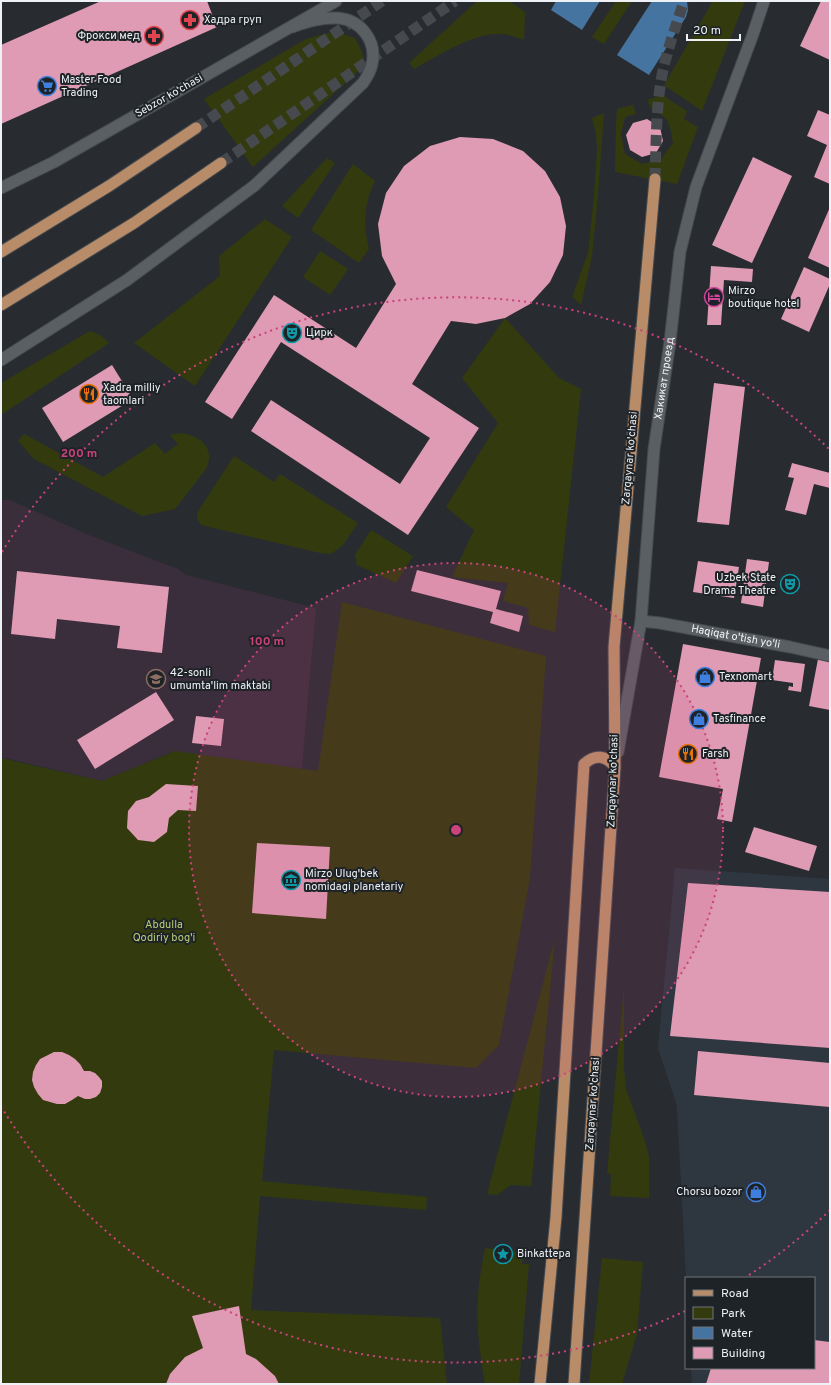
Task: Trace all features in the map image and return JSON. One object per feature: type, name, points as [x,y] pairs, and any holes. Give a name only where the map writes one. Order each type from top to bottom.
[{"type":"main road","points":[[1,252],[109,186],[196,128]]},
{"type":"main road","points":[[1,305],[134,223],[221,163]]},
{"type":"main road","name":"Zarqaynar ko'chasi","points":[[574,1384],[615,767],[614,648],[655,179]]},
{"type":"main road","points":[[540,1384],[556,1217],[584,764],[591,758],[600,756],[609,760],[615,767]]},
{"type":"street","name":"Sebzor ko‘chasi","points":[[1,188],[54,162],[336,1]]},
{"type":"street","name":"Хакикат проезд","points":[[615,767],[641,621],[654,449],[670,342],[680,252],[696,187],[764,1]]},
{"type":"street","points":[[1,360],[128,280],[254,186],[363,83],[371,69],[373,54],[372,45],[368,36],[362,29],[349,21],[336,18],[311,21],[292,27]]},
{"type":"street","name":"Haqiqat o'tish yo'li","points":[[641,621],[660,623],[790,647],[830,656]]},
{"type":"shaded area","name":"42-sonli umumta'lim maktabi","points":[[1,500],[10,500],[89,535],[178,569],[186,575],[316,608],[302,769],[174,751],[102,781],[1,757]]},
{"type":"shaded area","name":"Chorsu bozor","points":[[675,868],[830,879],[830,1384],[692,1384],[691,1369],[815,1369],[815,1277],[686,1277],[677,1106],[658,1048]]},
{"type":"green space","points":[[477,1],[509,1],[525,12],[524,40],[503,34],[490,34],[456,46],[414,69],[409,63]]},
{"type":"green space","points":[[616,1],[632,1],[604,44],[592,37]]},
{"type":"green space","points":[[713,1],[745,1],[702,111],[664,85]]},
{"type":"green space","points":[[329,33],[342,34],[355,38],[362,52],[365,65],[253,167],[204,99],[304,40]]},
{"type":"green space","points":[[662,95],[687,111],[684,119],[698,127],[677,184],[615,172],[617,109],[633,105],[636,114],[625,117],[621,135],[625,154],[642,164],[661,159],[673,143],[670,127],[666,119],[663,116],[653,112],[647,100]]},
{"type":"green space","points":[[604,113],[592,256],[581,305],[572,297],[588,253],[597,150],[596,134],[592,118]]},
{"type":"green space","points":[[327,158],[335,163],[298,218],[282,206]]},
{"type":"green space","points":[[353,164],[375,181],[371,189],[365,223],[369,249],[359,263],[311,230]]},
{"type":"green space","points":[[265,219],[292,237],[195,386],[134,343],[220,276],[219,256]]},
{"type":"green space","points":[[320,251],[348,269],[330,295],[303,277]]},
{"type":"green space","points":[[505,318],[559,378],[581,389],[555,632],[529,625],[528,608],[503,601],[508,583],[452,577],[474,530],[446,507],[498,423],[462,378]]},
{"type":"green space","points":[[90,331],[100,335],[109,343],[1,415],[1,383]]},
{"type":"green space","points":[[180,433],[194,437],[204,444],[209,455],[209,462],[206,469],[175,509],[142,516],[34,459],[18,441],[24,434],[103,477],[155,443],[165,454],[178,444],[170,435]]},
{"type":"green space","points":[[234,456],[274,482],[280,474],[358,523],[343,545],[331,554],[320,553],[201,525],[197,518],[197,513]]},
{"type":"green space","points":[[371,530],[413,556],[396,583],[357,565],[355,555]]},
{"type":"green space","name":"Abdulla Qodiriy bog'i","points":[[342,602],[546,656],[530,878],[499,1045],[476,1068],[274,1050],[262,1181],[427,1197],[426,1210],[260,1196],[251,1310],[440,1318],[447,1384],[1,1384],[1,758],[102,781],[175,751],[318,771]]},
{"type":"green space","points":[[555,938],[531,1186],[511,1185],[497,1195],[487,1194]]},
{"type":"green space","points":[[624,986],[624,1068],[626,1089],[645,1141],[649,1157],[649,1198],[610,1196],[611,1174],[607,1174]]},
{"type":"green space","points":[[485,1248],[523,1252],[522,1264],[529,1264],[519,1384],[485,1384],[479,1340],[478,1291]]},
{"type":"green space","points":[[602,1258],[643,1262],[637,1334],[622,1384],[589,1384]]},
{"type":"water","points":[[556,1],[600,1],[582,30],[551,10]]},
{"type":"water","points":[[652,1],[687,1],[688,10],[686,17],[649,75],[617,55]]},
{"type":"building","points":[[101,1],[207,1],[217,27],[1,124],[1,45]]},
{"type":"building","points":[[821,1],[830,1],[830,60],[800,46]]},
{"type":"building","points":[[818,110],[830,115],[830,184],[814,177],[827,145],[807,136]]},
{"type":"building","points":[[647,119],[660,127],[663,141],[656,153],[642,157],[630,150],[626,135],[633,123]]},
{"type":"building","name":"Цирк","points":[[460,137],[493,139],[523,151],[545,171],[560,197],[566,226],[563,255],[550,282],[530,304],[505,318],[476,324],[451,321],[412,384],[479,428],[408,535],[251,431],[271,400],[400,484],[430,438],[281,342],[232,419],[205,402],[274,295],[356,348],[396,284],[382,256],[378,224],[386,193],[404,166],[430,146]]},
{"type":"building","points":[[753,157],[792,176],[752,263],[712,245]]},
{"type":"building","points":[[830,207],[830,268],[808,258]]},
{"type":"building","points":[[711,266],[753,269],[752,282],[724,280],[721,325],[707,325]]},
{"type":"building","points":[[804,267],[830,279],[830,284],[809,332],[781,319]]},
{"type":"building","points":[[112,365],[133,399],[63,442],[42,408]]},
{"type":"building","points":[[714,383],[745,387],[729,525],[697,522]]},
{"type":"building","points":[[792,463],[830,473],[830,488],[814,484],[806,515],[785,510],[794,478],[788,477]]},
{"type":"building","points":[[747,559],[769,562],[763,607],[741,603]]},
{"type":"building","points":[[698,561],[739,567],[734,598],[693,592]]},
{"type":"building","points":[[417,570],[501,591],[496,609],[523,616],[519,632],[490,623],[493,612],[411,591]]},
{"type":"building","points":[[17,571],[169,587],[162,653],[117,648],[120,626],[57,619],[55,639],[11,634]]},
{"type":"building","points":[[683,644],[761,658],[732,822],[717,819],[723,789],[659,777]]},
{"type":"building","points":[[818,659],[830,661],[830,710],[809,706]]},
{"type":"building","points":[[775,660],[805,664],[801,692],[788,690],[789,686],[793,687],[793,683],[772,680]]},
{"type":"building","points":[[156,692],[174,720],[95,769],[77,740]]},
{"type":"building","points":[[196,716],[224,719],[221,746],[192,743]]},
{"type":"building","points":[[166,784],[198,786],[196,811],[178,810],[169,818],[167,832],[154,842],[138,840],[127,828],[128,811],[136,801],[149,797]]},
{"type":"building","points":[[754,827],[817,846],[809,871],[745,852]]},
{"type":"building","name":"Mirzo Ulug'bek nomidagi planetariy","points":[[257,843],[330,847],[326,919],[252,913]]},
{"type":"building","points":[[688,883],[830,892],[830,1048],[670,1036]]},
{"type":"building","points":[[698,1051],[830,1063],[830,1107],[694,1095]]},
{"type":"building","points":[[54,1052],[62,1052],[69,1055],[80,1064],[84,1071],[95,1073],[102,1081],[100,1093],[96,1097],[90,1099],[85,1099],[78,1096],[65,1104],[57,1104],[43,1100],[34,1087],[32,1080],[33,1072],[40,1059]]},
{"type":"building","points":[[239,1306],[246,1354],[256,1359],[275,1376],[279,1384],[166,1384],[170,1374],[185,1357],[203,1348],[192,1316]]},
{"type":"building","points":[[815,1340],[830,1342],[830,1384],[706,1384],[711,1369],[815,1369]]},
{"type":"tunnel","points":[[196,128],[382,1]]},
{"type":"tunnel","points":[[221,163],[455,1]]},
{"type":"tunnel","points":[[655,179],[660,87],[667,54],[684,1]]},
{"type":"place","name":"Хадра груп","points":[[190,20]]},
{"type":"place","name":"Фрокси мед","points":[[154,36]]},
{"type":"place","name":"Master Food Trading","points":[[47,86]]},
{"type":"place","name":"Mirzo boutique hotel","points":[[714,297]]},
{"type":"place","name":"Цирк","points":[[292,333]]},
{"type":"place","name":"Xadra milliy taomlari","points":[[89,394]]},
{"type":"place","name":"Uzbek State Drama Theatre","points":[[790,584]]},
{"type":"place","name":"Texnomart","points":[[705,677]]},
{"type":"place","name":"42-sonli umumta'lim maktabi","points":[[156,679]]},
{"type":"place","name":"Tasfinance","points":[[699,719]]},
{"type":"place","name":"Farsh","points":[[688,754]]},
{"type":"place","name":"Mirzo Ulug'bek nomidagi planetariy","points":[[291,880]]},
{"type":"place","name":"Chorsu bozor","points":[[756,1192]]},
{"type":"place","name":"Binkattepa","points":[[503,1254]]}]
